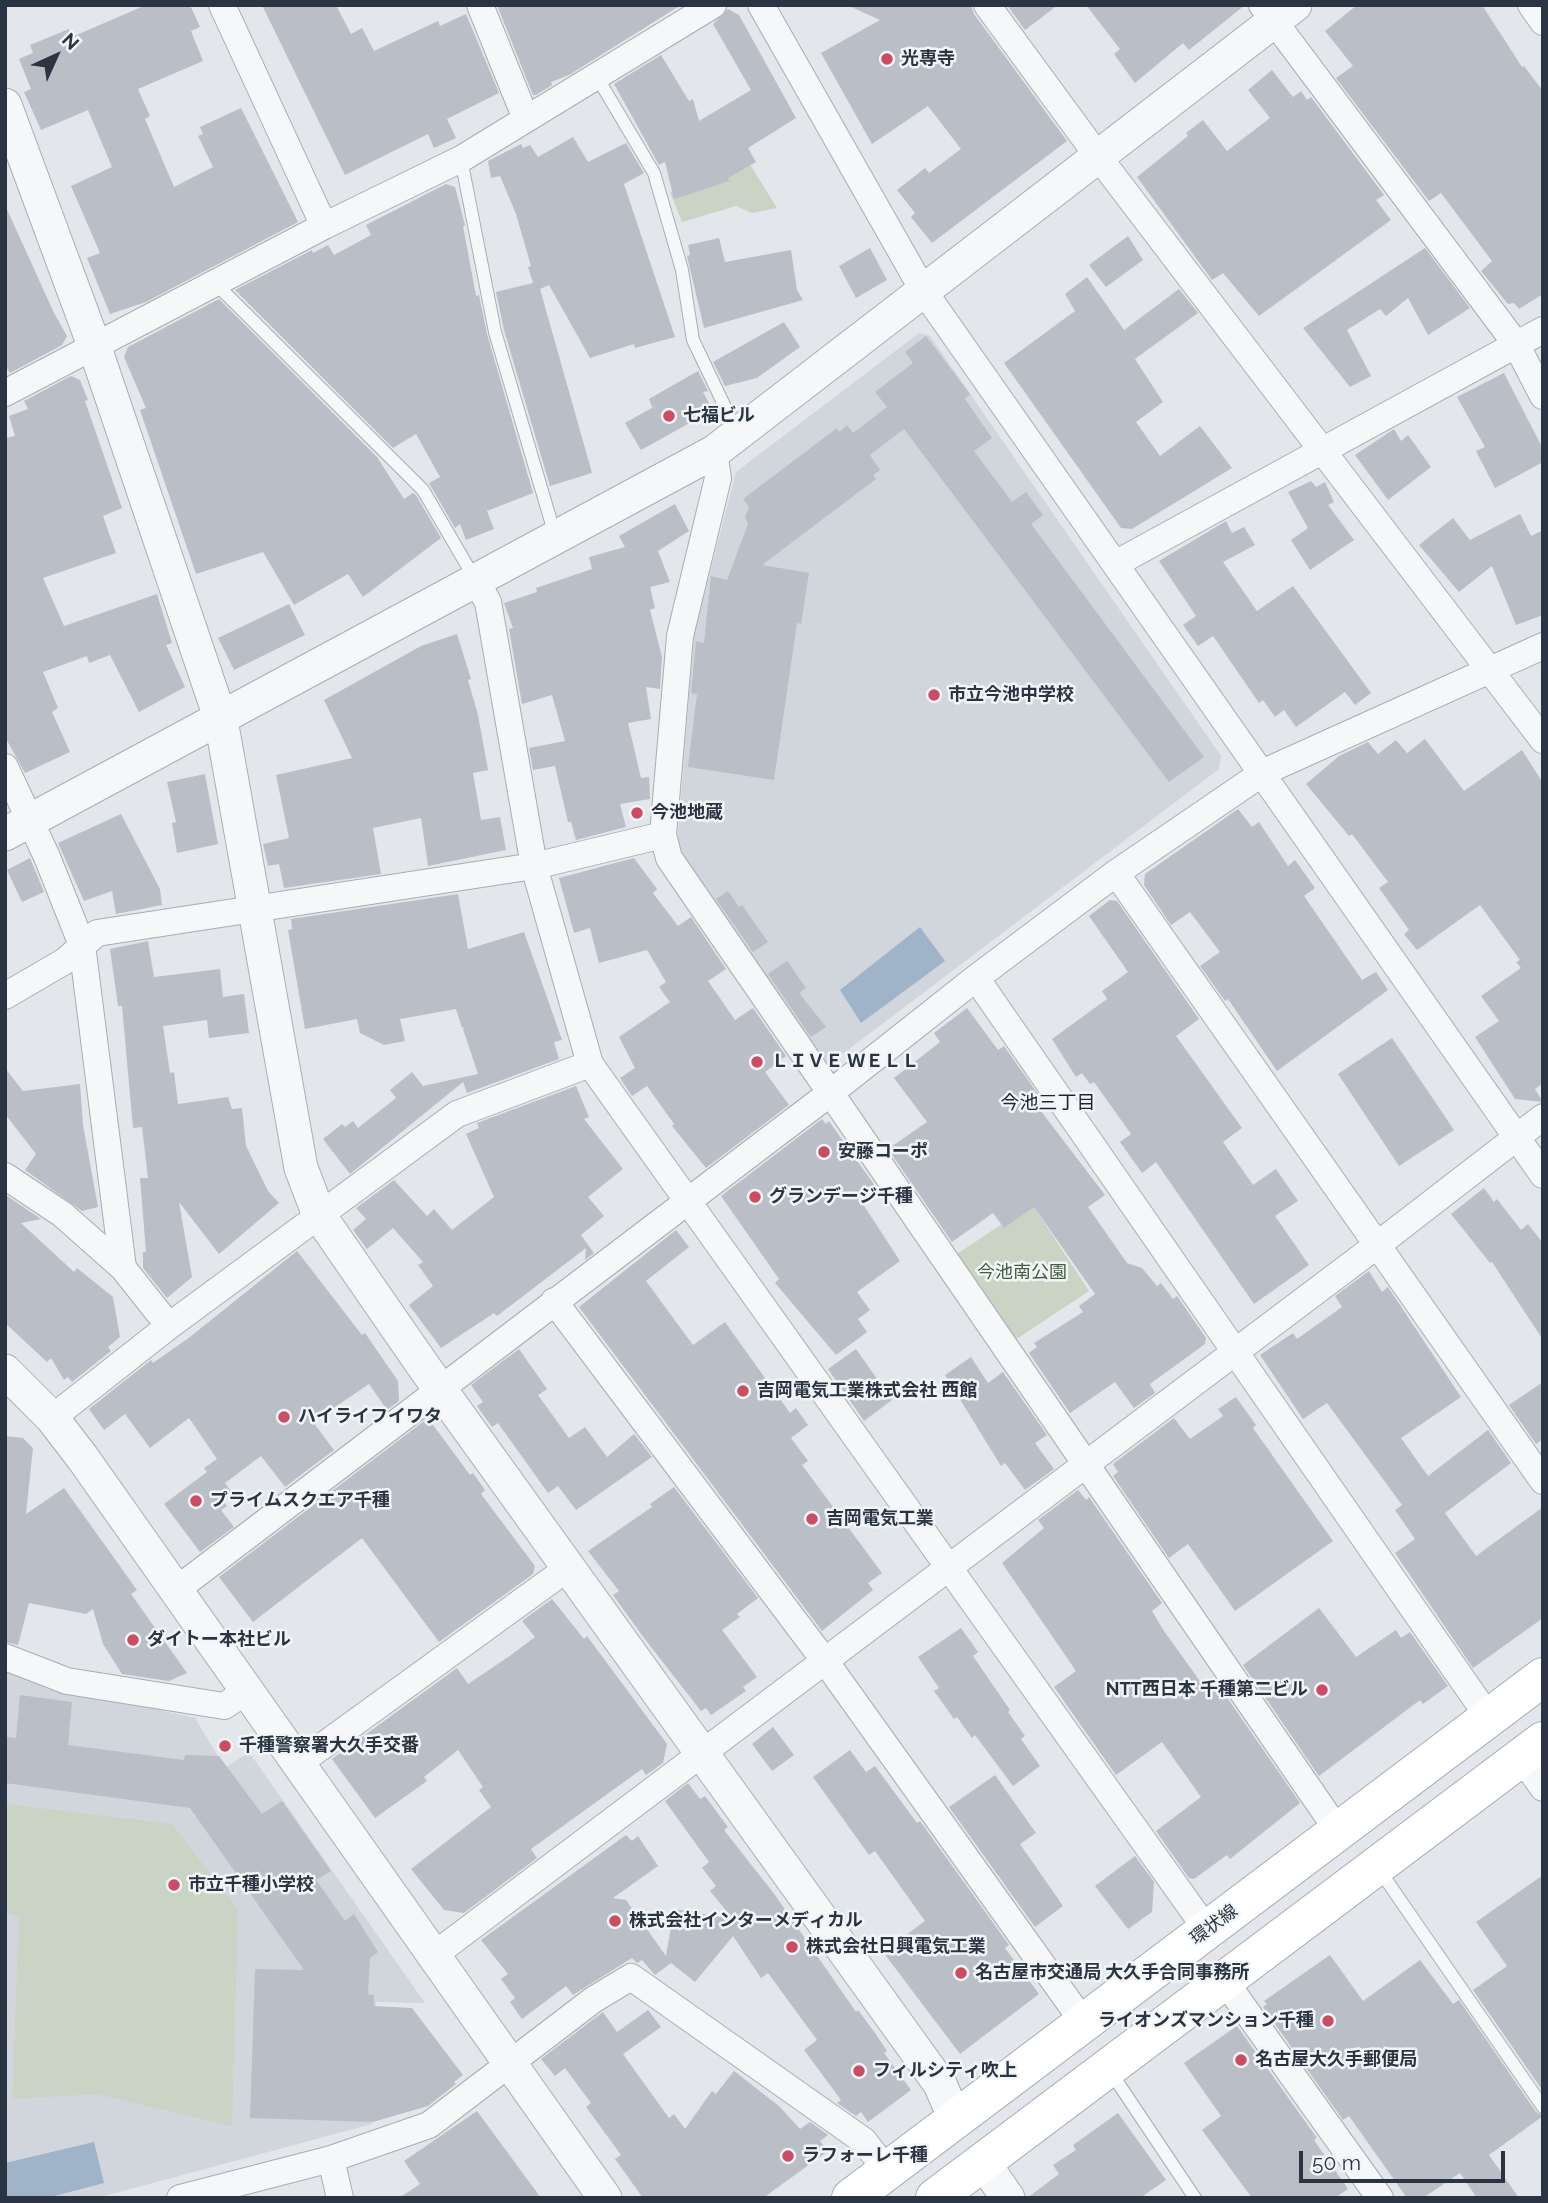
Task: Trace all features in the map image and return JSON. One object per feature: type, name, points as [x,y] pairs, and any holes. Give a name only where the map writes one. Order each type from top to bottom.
[{"type":"main road","name":"環状線","points":[[851,2198],[1543,1677]]},
{"type":"main road","points":[[935,2198],[1532,1749]]},
{"type":"street","points":[[222,5],[324,226]]},
{"type":"street","points":[[480,5],[526,119]]},
{"type":"street","points":[[5,393],[324,226],[461,159],[713,5]]},
{"type":"street","points":[[761,5],[923,290],[1264,772],[1543,1175]]},
{"type":"street","points":[[986,5],[1097,155],[1543,740]]},
{"type":"street","points":[[1531,5],[1543,22]]},
{"type":"street","points":[[17,828],[221,720],[726,443],[1097,155],[1277,10],[1516,344],[1543,396]]},
{"type":"street","points":[[5,106],[95,348],[221,720],[301,1168],[319,1215],[568,1568],[940,2084],[956,2119]]},
{"type":"street","points":[[1115,564],[1543,330]]},
{"type":"street","points":[[726,443],[680,636],[663,835],[668,858],[1338,1831]]},
{"type":"street","points":[[476,581],[488,602],[534,866],[590,1064],[1207,1930]]},
{"type":"street","points":[[176,1590],[1116,873],[1264,772],[1543,646]]},
{"type":"street","points":[[5,767],[17,828],[47,857],[82,945],[123,1268]]},
{"type":"street","points":[[5,996],[65,961],[97,933],[534,866],[663,835]]},
{"type":"street","points":[[1116,873],[1543,1481]]},
{"type":"street","points":[[976,978],[1489,1718]]},
{"type":"street","points":[[52,1418],[169,1325],[457,1114],[590,1064]]},
{"type":"street","points":[[434,1955],[1489,1161],[1516,1136],[1543,1117]]},
{"type":"street","points":[[5,1176],[62,1214],[123,1268],[169,1325]]},
{"type":"street","points":[[554,1301],[822,1661],[833,1672],[1084,2023]]},
{"type":"street","points":[[5,1371],[52,1418],[605,2198]]},
{"type":"street","points":[[299,1763],[568,1568]]},
{"type":"street","points":[[5,1657],[67,1681],[224,1706],[247,1691]]},
{"type":"street","points":[[1532,1749],[1543,1788]]},
{"type":"street","points":[[180,2198],[331,2158],[429,2125],[593,2000],[631,1978],[864,2141],[887,2171]]},
{"type":"street","points":[[1224,1980],[1380,2198]]},
{"type":"street","points":[[331,2158],[340,2198]]},
{"type":"street","points":[[983,2162],[1008,2198]]},
{"type":"lane","points":[[597,77],[654,173],[682,270],[693,341],[726,443]]},
{"type":"lane","points":[[461,159],[495,332],[555,535]]},
{"type":"lane","points":[[216,284],[423,489],[476,581]]},
{"type":"lane","points":[[1377,1866],[1543,2106]]},
{"type":"lane","points":[[1107,2068],[1195,2198]]},
{"type":"shaded area","name":"市立今池中学校","points":[[919,333],[930,336],[1221,756],[1219,769],[832,1062],[822,1061],[677,848],[694,635],[736,472]]},
{"type":"shaded area","name":"市立千種小学校","points":[[5,1670],[29,1680],[195,1718],[225,1768],[249,1752],[425,2003],[376,2002],[372,2124],[97,2198],[5,2198]]},
{"type":"green space","points":[[749,163],[777,208],[752,213],[736,206],[682,222],[670,192],[719,180]]},
{"type":"green space","name":"今池南公園","points":[[1032,1204],[1089,1291],[1012,1342],[954,1256]]},
{"type":"green space","points":[[5,1804],[172,1824],[238,1910],[232,2126],[97,2094],[12,2099],[19,1918],[5,1911]]},
{"type":"water","points":[[920,927],[945,961],[861,1023],[840,990]]},
{"type":"water","points":[[94,2142],[104,2183],[47,2198],[5,2198],[5,2163]]},
{"type":"building","points":[[146,5],[190,5],[200,27],[191,31],[203,61],[138,89],[150,116],[145,119],[174,187],[213,167],[198,136],[203,134],[200,127],[241,108],[298,222],[146,302],[110,314],[87,258],[100,253],[71,186],[112,167],[88,110],[41,130],[24,92],[31,89],[19,59],[33,53],[30,45],[69,29],[72,37]]},
{"type":"building","points":[[262,5],[336,5],[351,34],[362,28],[374,51],[438,21],[440,26],[466,14],[499,93],[447,119],[456,138],[434,148],[428,134],[345,175]]},
{"type":"building","points":[[497,5],[681,5],[533,95]]},
{"type":"building","points":[[847,5],[971,5],[974,14],[1067,141],[932,243],[911,217],[915,213],[897,190],[925,168],[929,173],[961,149],[928,106],[872,144],[821,53],[880,20]]},
{"type":"building","points":[[1007,5],[1058,5],[1025,30]]},
{"type":"building","points":[[1086,5],[1245,5],[1189,50],[1183,43],[1135,83],[1114,54],[1120,49]]},
{"type":"building","points":[[1357,5],[1482,5],[1522,67],[1524,66],[1543,91],[1543,294],[1519,309],[1514,303],[1508,304],[1481,271],[1492,261],[1441,193],[1429,201],[1336,78],[1353,66],[1325,31]]},
{"type":"building","points":[[728,9],[739,15],[796,118],[748,148],[756,162],[728,178],[729,181],[674,199],[665,162],[659,165],[614,84],[661,55],[689,101],[693,99],[699,121],[751,90],[713,24]]},
{"type":"building","points":[[1272,70],[1293,97],[1301,91],[1307,100],[1311,97],[1384,195],[1376,200],[1391,220],[1259,316],[1223,273],[1212,280],[1137,177],[1188,136],[1186,133],[1203,120],[1227,151],[1270,118],[1248,90]]},
{"type":"building","points":[[573,137],[588,162],[626,143],[644,173],[624,184],[675,337],[635,348],[634,344],[590,358],[549,285],[540,289],[592,473],[550,486],[504,330],[496,292],[533,283],[528,267],[531,266],[516,214],[500,176],[491,178],[488,161],[521,144],[523,148],[530,145],[538,157]]},
{"type":"building","points":[[446,184],[455,187],[465,225],[463,226],[476,296],[479,295],[487,334],[533,493],[487,511],[494,529],[466,540],[460,524],[455,528],[429,483],[440,477],[416,434],[393,448],[235,290],[312,250],[313,253],[328,245],[334,255],[371,235],[366,225]]},
{"type":"building","points":[[5,205],[67,336],[62,345],[10,373],[5,365]]},
{"type":"building","points":[[1128,236],[1143,260],[1106,287],[1089,265]]},
{"type":"building","points":[[719,238],[725,262],[791,250],[797,290],[803,300],[704,328],[687,256],[690,255],[688,245]]},
{"type":"building","points":[[870,248],[887,280],[856,298],[839,266]]},
{"type":"building","points":[[1425,248],[1470,308],[1428,335],[1408,298],[1386,316],[1380,309],[1347,330],[1371,376],[1350,387],[1303,328]]},
{"type":"building","points":[[1087,277],[1124,330],[1179,289],[1198,313],[1135,359],[1163,402],[1136,422],[1160,456],[1200,426],[1232,468],[1132,529],[1121,528],[1004,363],[1075,311],[1065,294]]},
{"type":"building","points":[[219,299],[377,457],[404,499],[413,493],[416,495],[441,538],[363,597],[348,574],[294,605],[263,552],[196,574],[140,410],[146,408],[124,357],[128,347]]},
{"type":"building","points":[[784,322],[800,347],[757,378],[725,386],[713,362]]},
{"type":"building","points":[[926,336],[970,394],[965,399],[992,438],[974,451],[1012,502],[1026,492],[1043,515],[1031,524],[1204,757],[1169,782],[904,429],[870,455],[880,470],[873,475],[876,479],[762,565],[809,573],[801,624],[797,623],[774,780],[688,767],[697,694],[691,693],[696,641],[704,643],[711,576],[727,580],[748,524],[745,517],[749,507],[743,499],[837,428],[839,432],[847,425],[853,433],[887,407],[875,392],[913,363],[905,352]]},
{"type":"building","name":"七福ビル","points":[[698,371],[708,391],[703,392],[713,410],[641,450],[625,423],[657,405],[652,407],[649,399]]},
{"type":"building","points":[[1504,373],[1543,449],[1543,462],[1495,488],[1476,451],[1485,447],[1457,397]]},
{"type":"building","points":[[71,376],[80,380],[88,400],[85,401],[122,508],[103,516],[116,553],[43,578],[64,626],[157,594],[172,643],[166,645],[185,687],[139,712],[110,655],[89,663],[87,656],[43,672],[58,708],[52,712],[70,752],[25,773],[5,737],[5,438],[15,436],[9,416],[28,409],[24,401]]},
{"type":"building","points":[[1394,429],[1401,441],[1408,435],[1431,467],[1388,500],[1355,455]]},
{"type":"building","points":[[1311,481],[1316,487],[1325,482],[1334,502],[1328,505],[1354,540],[1310,570],[1291,540],[1308,528],[1288,492]]},
{"type":"building","points":[[675,504],[689,531],[658,551],[670,582],[650,587],[655,608],[650,610],[662,657],[660,689],[646,687],[651,719],[628,723],[641,778],[649,777],[650,799],[620,804],[626,827],[576,840],[571,822],[568,822],[555,766],[533,770],[529,748],[565,741],[552,695],[522,704],[509,629],[513,628],[504,603],[537,592],[536,588],[592,569],[589,557],[625,547],[619,536]]},
{"type":"building","points":[[1520,514],[1531,536],[1543,530],[1543,615],[1516,625],[1492,566],[1459,592],[1419,545],[1453,518],[1470,540]]},
{"type":"building","points":[[1226,521],[1232,533],[1244,527],[1255,545],[1223,562],[1257,611],[1293,586],[1371,693],[1355,705],[1345,692],[1296,727],[1284,710],[1275,717],[1263,700],[1259,703],[1213,636],[1198,646],[1183,625],[1196,616],[1159,561]]},
{"type":"building","points":[[289,604],[305,635],[234,670],[218,638]]},
{"type":"building","points":[[457,634],[471,679],[468,680],[478,715],[488,770],[473,773],[481,820],[500,817],[506,850],[428,866],[421,818],[373,828],[381,874],[284,888],[279,864],[268,866],[263,844],[289,838],[276,775],[352,758],[324,700],[421,646]]},
{"type":"building","points":[[1425,739],[1464,791],[1522,750],[1543,783],[1543,1083],[1535,1089],[1543,1102],[1515,1099],[1475,1037],[1499,1021],[1481,996],[1521,968],[1516,962],[1520,960],[1480,905],[1417,950],[1404,934],[1409,930],[1379,888],[1388,882],[1352,834],[1349,836],[1306,784],[1339,756],[1368,742],[1378,754],[1396,740],[1407,753]]},
{"type":"building","points":[[205,774],[218,844],[177,853],[172,823],[176,822],[167,782]]},
{"type":"building","points":[[1238,809],[1252,827],[1259,822],[1288,866],[1295,860],[1315,888],[1304,896],[1362,980],[1376,972],[1388,990],[1277,1071],[1228,999],[1225,1001],[1200,966],[1220,952],[1190,912],[1171,925],[1144,885],[1145,874]]},
{"type":"building","points":[[121,814],[160,889],[162,905],[116,914],[112,891],[84,901],[58,843]]},
{"type":"building","points":[[30,858],[44,892],[22,902],[7,870]]},
{"type":"building","points":[[634,858],[657,889],[653,893],[678,926],[691,917],[726,969],[708,981],[735,1020],[753,1008],[786,1056],[765,1072],[789,1105],[706,1168],[672,1126],[674,1124],[647,1086],[632,1096],[620,1078],[635,1068],[619,1037],[670,1002],[659,987],[666,982],[647,950],[599,963],[590,928],[574,933],[559,878]]},
{"type":"building","points":[[728,891],[739,907],[742,905],[768,942],[753,952],[716,899]]},
{"type":"building","points":[[458,894],[468,949],[524,932],[562,1040],[554,1042],[559,1059],[467,1093],[463,1082],[350,1174],[323,1139],[342,1124],[345,1127],[353,1121],[358,1128],[396,1098],[390,1090],[412,1072],[423,1086],[478,1074],[463,1029],[465,1027],[462,1028],[456,1009],[400,1019],[405,1041],[384,1045],[360,1033],[357,1019],[305,1029],[288,930],[292,929],[291,919]]},
{"type":"building","points":[[1110,900],[1117,901],[1199,1019],[1176,1036],[1242,1128],[1223,1142],[1253,1185],[1276,1169],[1298,1201],[1275,1216],[1309,1265],[1254,1304],[1156,1162],[1142,1173],[1120,1142],[1131,1134],[1094,1082],[1090,1084],[1082,1073],[1076,1077],[1052,1039],[1107,999],[1102,991],[1128,972],[1089,916]]},
{"type":"building","points":[[148,941],[154,977],[220,969],[223,997],[244,994],[249,1033],[209,1038],[207,1020],[163,1026],[170,1073],[174,1072],[178,1104],[228,1097],[232,1109],[242,1108],[246,1146],[268,1191],[279,1203],[219,1254],[179,1202],[192,1277],[167,1298],[143,1268],[143,1252],[146,1252],[140,1178],[148,1178],[142,1127],[133,1128],[122,1006],[118,1006],[110,949]]},
{"type":"building","points":[[787,961],[806,988],[799,993],[826,1027],[811,1037],[768,974]]},
{"type":"building","points":[[967,1008],[998,1050],[1004,1046],[1040,1097],[1034,1102],[1105,1195],[1088,1207],[1127,1263],[1142,1268],[1157,1286],[1161,1283],[1173,1299],[1177,1296],[1206,1338],[1205,1344],[1150,1384],[1155,1393],[1134,1408],[1115,1382],[1070,1413],[1029,1353],[1037,1347],[1034,1343],[1083,1312],[1079,1306],[1095,1294],[1034,1207],[1004,1228],[993,1213],[952,1242],[888,1149],[927,1122],[894,1078],[940,1042],[934,1033]]},
{"type":"building","points":[[1392,1038],[1454,1130],[1399,1166],[1338,1074]]},
{"type":"building","points":[[5,1068],[23,1091],[80,1084],[83,1125],[98,1207],[82,1211],[25,1170],[36,1154],[5,1114]]},
{"type":"building","points":[[576,1086],[589,1117],[584,1119],[623,1169],[588,1197],[604,1216],[581,1235],[594,1253],[585,1260],[586,1248],[497,1316],[494,1313],[441,1348],[409,1305],[433,1286],[418,1265],[423,1262],[393,1228],[367,1249],[353,1230],[366,1219],[356,1208],[394,1180],[427,1216],[434,1209],[452,1230],[494,1197],[466,1134],[479,1128],[477,1123]]},
{"type":"building","points":[[822,1119],[826,1124],[829,1121],[875,1186],[859,1198],[900,1261],[857,1292],[870,1310],[858,1319],[867,1332],[836,1355],[775,1283],[779,1279],[721,1196]]},
{"type":"building","points":[[1484,1188],[1494,1202],[1497,1199],[1521,1230],[1528,1224],[1543,1243],[1543,1340],[1492,1262],[1490,1263],[1451,1214]]},
{"type":"building","points":[[7,1196],[41,1219],[21,1223],[74,1272],[77,1268],[113,1297],[120,1337],[108,1347],[111,1351],[72,1382],[68,1377],[64,1380],[51,1358],[47,1362],[5,1323]]},
{"type":"building","points":[[676,1230],[689,1247],[646,1281],[693,1345],[725,1322],[790,1413],[796,1408],[808,1425],[791,1438],[808,1461],[802,1465],[882,1573],[868,1583],[873,1590],[822,1631],[579,1307]]},
{"type":"building","points":[[297,1251],[362,1335],[365,1333],[398,1381],[399,1401],[387,1410],[369,1384],[313,1422],[334,1450],[285,1487],[261,1456],[225,1483],[231,1491],[221,1498],[227,1506],[221,1510],[234,1527],[200,1552],[164,1504],[207,1472],[204,1468],[217,1459],[189,1418],[150,1448],[125,1414],[104,1430],[89,1409],[151,1360],[153,1363],[190,1337]]},
{"type":"building","points":[[1369,1271],[1382,1292],[1388,1287],[1461,1397],[1401,1438],[1428,1476],[1488,1430],[1511,1463],[1445,1513],[1476,1556],[1543,1507],[1543,1618],[1473,1668],[1395,1553],[1415,1539],[1395,1510],[1402,1505],[1327,1403],[1303,1419],[1260,1355],[1293,1333],[1297,1339],[1342,1307],[1335,1296]]},
{"type":"building","points":[[519,1349],[547,1389],[538,1395],[569,1438],[585,1427],[607,1457],[634,1434],[652,1457],[576,1510],[558,1486],[548,1493],[498,1423],[492,1427],[477,1406],[483,1402],[471,1385]]},
{"type":"building","points":[[856,1349],[892,1400],[864,1421],[828,1369]]},
{"type":"building","points":[[971,1357],[988,1383],[1003,1372],[1047,1435],[1035,1443],[1054,1469],[1025,1490],[1005,1463],[1001,1466],[945,1375]]},
{"type":"building","points":[[1543,1382],[1543,1439],[1536,1444],[1509,1405]]},
{"type":"building","points":[[1236,1397],[1256,1425],[1253,1428],[1333,1541],[1235,1611],[1188,1544],[1169,1558],[1113,1476],[1118,1472],[1113,1464],[1174,1418],[1190,1439],[1223,1416],[1218,1409]]},
{"type":"building","points":[[428,1418],[470,1475],[473,1473],[485,1490],[481,1494],[535,1566],[533,1574],[439,1642],[362,1538],[253,1622],[219,1577]]},
{"type":"building","points":[[5,1436],[23,1438],[33,1448],[26,1514],[64,1488],[137,1590],[131,1594],[187,1673],[169,1681],[122,1674],[103,1644],[93,1609],[86,1614],[29,1603],[18,1645],[5,1642]]},
{"type":"building","points":[[674,1487],[758,1598],[737,1614],[740,1617],[722,1630],[757,1677],[743,1687],[746,1691],[711,1715],[706,1708],[701,1711],[644,1638],[613,1595],[619,1591],[588,1551],[652,1507],[650,1504]]},
{"type":"building","points":[[1078,1490],[1086,1500],[1089,1497],[1162,1603],[1152,1611],[1164,1631],[1207,1691],[1217,1683],[1300,1803],[1230,1859],[1227,1855],[1194,1879],[1189,1878],[1156,1831],[1201,1797],[1162,1742],[1116,1775],[1054,1687],[1076,1671],[1002,1563],[1044,1528],[1038,1520]]},
{"type":"building","points":[[552,1599],[584,1639],[587,1636],[667,1744],[663,1763],[646,1775],[642,1769],[531,1849],[537,1858],[464,1913],[444,1910],[411,1869],[491,1807],[479,1790],[483,1787],[458,1750],[424,1777],[427,1781],[375,1818],[332,1759],[457,1668],[468,1684],[511,1655],[535,1637],[522,1621]]},
{"type":"building","name":"NTT西日本 千種第二ビル","points":[[1319,1608],[1356,1657],[1396,1630],[1401,1638],[1410,1632],[1448,1686],[1423,1704],[1420,1700],[1319,1776],[1243,1665]]},
{"type":"building","points":[[961,1628],[978,1652],[973,1656],[1010,1710],[1008,1712],[1025,1736],[1021,1739],[1040,1766],[1013,1786],[975,1735],[972,1738],[957,1717],[954,1719],[934,1691],[939,1688],[918,1657]]},
{"type":"building","points":[[20,1695],[72,1702],[68,1745],[184,1760],[185,1755],[219,1756],[262,1814],[282,1801],[331,1871],[316,1880],[345,1921],[354,1914],[378,1952],[370,1958],[368,1994],[374,1995],[374,2006],[412,2008],[463,2075],[454,2082],[456,2084],[428,2106],[373,2122],[250,2118],[255,1969],[304,1970],[190,1808],[5,1783],[5,1737],[16,1738]]},
{"type":"building","points":[[773,1727],[794,1755],[772,1771],[752,1744]]},
{"type":"building","points":[[850,1750],[866,1772],[875,1766],[917,1823],[920,1821],[1009,1945],[1005,1948],[1039,1994],[960,2054],[883,1952],[925,1921],[875,1851],[869,1855],[813,1777]]},
{"type":"building","points":[[995,1775],[1036,1833],[1020,1844],[1063,1906],[1035,1927],[949,1807]]},
{"type":"building","points":[[688,1783],[700,1799],[705,1796],[728,1827],[724,1830],[775,1895],[856,2012],[858,2010],[875,2033],[887,2051],[884,2053],[911,2090],[868,2122],[861,2112],[856,2116],[837,2103],[841,2100],[804,2050],[817,2040],[768,1973],[761,1978],[733,1936],[695,1982],[671,1963],[655,1975],[642,1960],[637,1963],[632,1958],[573,1995],[566,1986],[522,2019],[510,2002],[515,1998],[501,1979],[508,1974],[481,1940],[626,1835],[632,1841],[638,1836],[658,1866],[613,1898],[626,1900],[666,1956],[674,1909],[733,1919],[710,1891],[716,1886],[702,1868],[709,1862],[665,1801]]},
{"type":"building","points":[[1135,1856],[1154,1882],[1152,1912],[1128,1929],[1095,1886]]},
{"type":"building","points":[[1543,1875],[1543,2091],[1473,1990],[1507,1966],[1476,1922]]},
{"type":"building","points":[[1330,1955],[1363,2001],[1420,1960],[1453,2004],[1459,2000],[1536,2112],[1543,2116],[1489,2155],[1519,2198],[1477,2198],[1460,2173],[1423,2198],[1407,2198],[1349,2116],[1343,2120],[1263,2007],[1267,2004],[1264,2001]]},
{"type":"building","points":[[648,2010],[661,2027],[623,2054],[669,2118],[674,2114],[685,2129],[712,2091],[716,2094],[734,2071],[779,2106],[800,2129],[810,2122],[828,2135],[820,2141],[828,2151],[763,2198],[643,2198],[615,2159],[621,2155],[586,2107],[591,2103],[565,2068],[555,2076],[541,2059],[603,2012],[617,2032]]},
{"type":"building","points":[[1237,2026],[1317,2138],[1314,2140],[1348,2189],[1335,2198],[1252,2198],[1202,2130],[1221,2116],[1184,2063]]},
{"type":"building","points":[[477,2111],[541,2198],[399,2198],[420,2184],[404,2161]]},
{"type":"building","points":[[1118,2113],[1166,2180],[1140,2198],[1027,2198],[1059,2174],[1053,2165],[1076,2150],[1073,2145]]},
{"type":"place","name":"光専寺","points":[[887,59]]},
{"type":"place","name":"七福ビル","points":[[669,416]]},
{"type":"place","name":"市立今池中学校","points":[[934,695]]},
{"type":"place","name":"今池地蔵","points":[[637,813]]},
{"type":"place","name":"ＬＩＶＥ ＷＥＬＬ","points":[[757,1062]]},
{"type":"place","name":"安藤コーポ","points":[[824,1152]]},
{"type":"place","name":"グランデージ千種","points":[[755,1197]]},
{"type":"place","name":"吉岡電気工業株式会社 西館","points":[[743,1391]]},
{"type":"place","name":"ハイライフイワタ","points":[[284,1417]]},
{"type":"place","name":"プライムスクエア千種","points":[[196,1501]]},
{"type":"place","name":"吉岡電気工業","points":[[812,1519]]},
{"type":"place","name":"ダイトー本社ビル","points":[[133,1640]]},
{"type":"place","name":"NTT西日本 千種第二ビル","points":[[1322,1690]]},
{"type":"place","name":"千種警察署大久手交番","points":[[225,1746]]},
{"type":"place","name":"市立千種小学校","points":[[174,1885]]},
{"type":"place","name":"株式会社インターメディカル","points":[[615,1921]]},
{"type":"place","name":"株式会社日興電気工業","points":[[792,1947]]},
{"type":"place","name":"名古屋市交通局 大久手合同事務所","points":[[961,1973]]},
{"type":"place","name":"ライオンズマンション千種","points":[[1328,2021]]},
{"type":"place","name":"名古屋大久手郵便局","points":[[1241,2060]]},
{"type":"place","name":"フィルシティ吹上","points":[[859,2071]]},
{"type":"place","name":"ラフォーレ千種","points":[[788,2156]]},
{"type":"district","name":"今池三丁目","points":[[1048,1103]]}]
